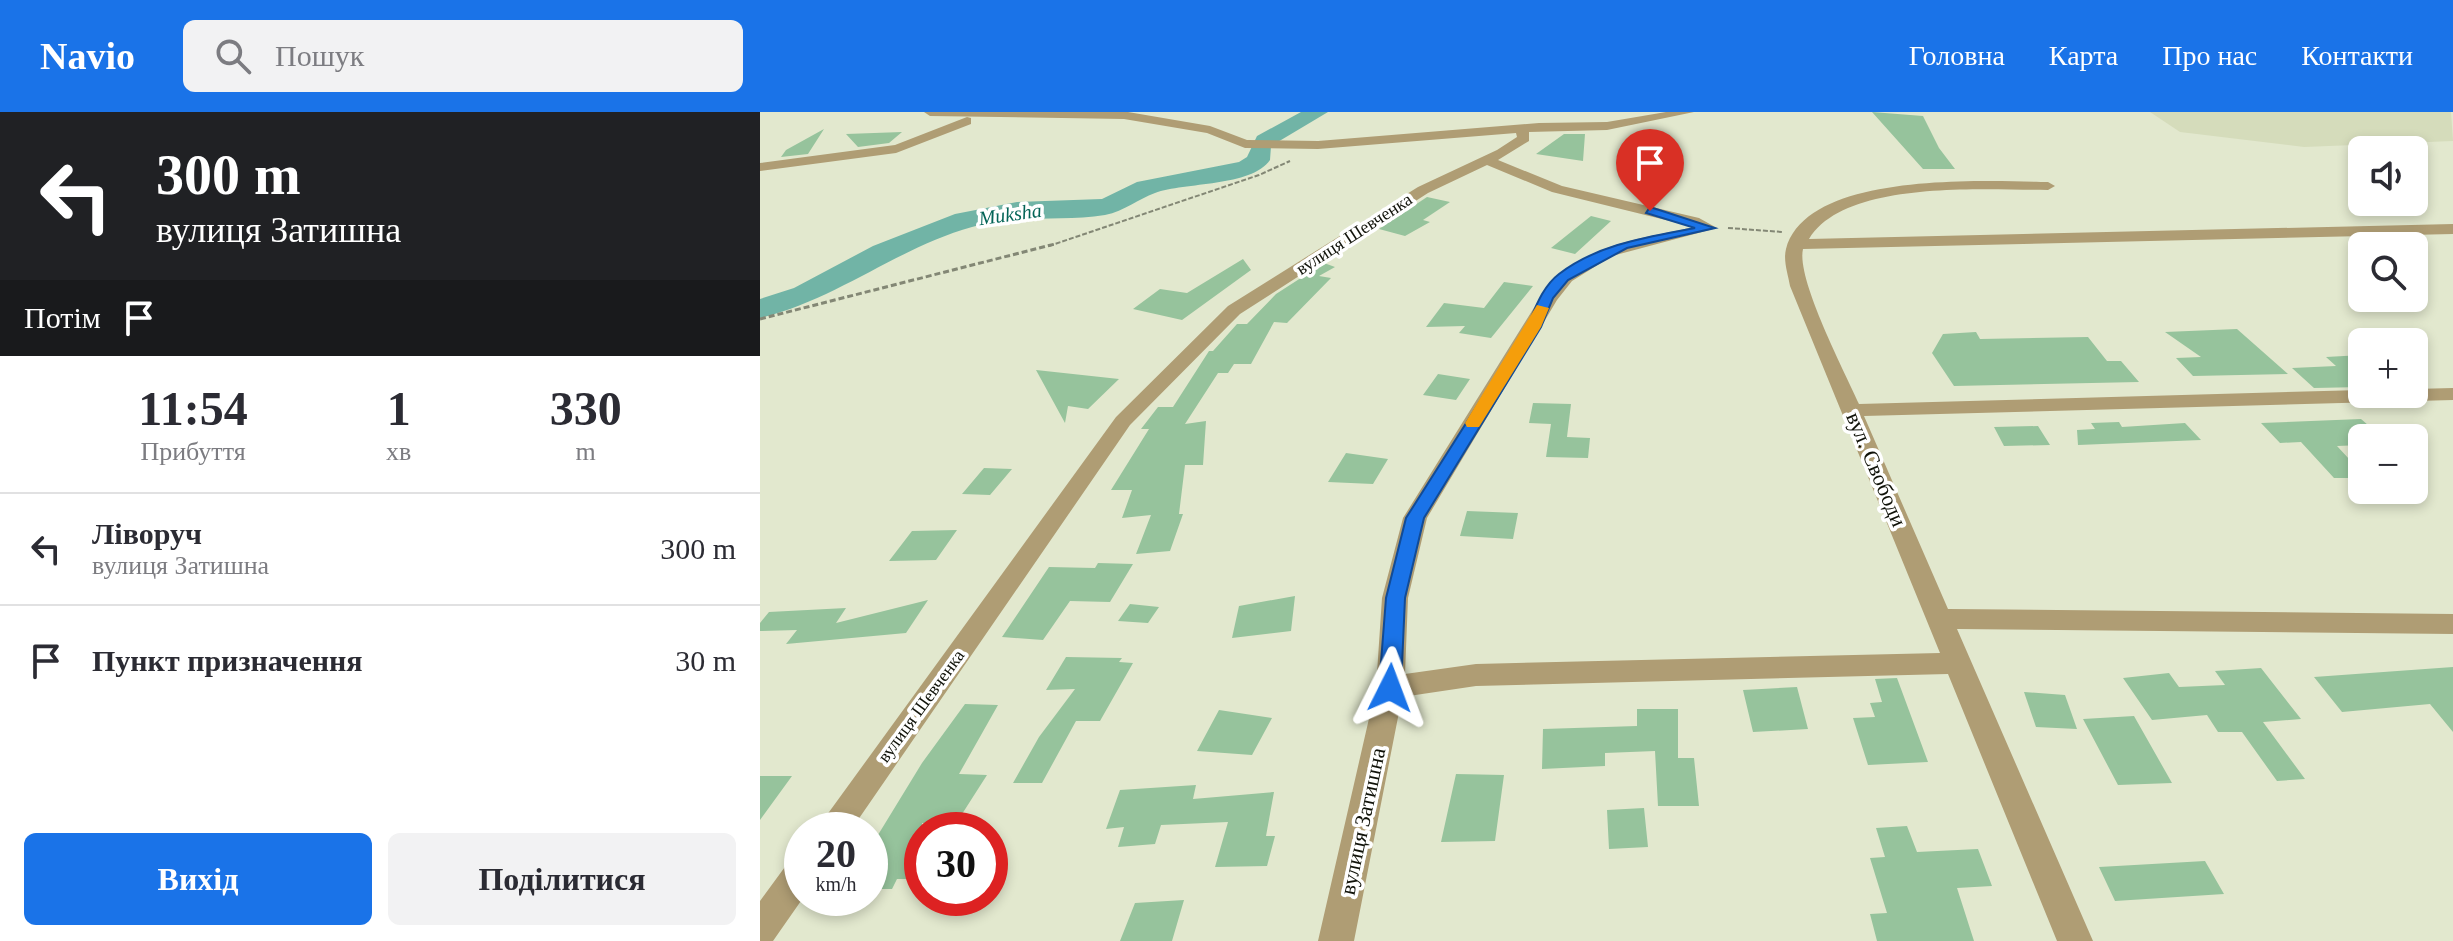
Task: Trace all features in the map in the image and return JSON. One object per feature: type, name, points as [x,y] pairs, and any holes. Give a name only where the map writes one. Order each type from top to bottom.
[{"type":"street","points":[[930,112],[1124,115],[1210,130],[1245,144],[1318,145],[1638,123],[1688,112]]},
{"type":"street","points":[[760,167],[896,149],[944,126],[1004,114]]},
{"type":"street","name":"вулиця Шевченка","points":[[845,812],[1123,421],[1234,310],[1423,190],[1483,159],[1502,153],[1524,138],[1522,130]]},
{"type":"street","points":[[1483,159],[1557,189],[1694,221],[1709,228]]},
{"type":"street","points":[[1799,239],[1815,220],[1852,202],[1901,190],[2048,186]]},
{"type":"street","name":"вулиця Затишна","points":[[1336,941],[1390,688],[1395,598],[1415,518],[1534,327],[1547,297],[1563,277],[1624,245],[1709,228]]},
{"type":"street","points":[[1799,239],[2453,229]]},
{"type":"street","name":"вул. Свободи","points":[[1799,239],[1792,253],[1799,286],[1942,619],[2075,941]]},
{"type":"street","points":[[1852,410],[2453,394]]},
{"type":"street","points":[[1942,619],[2453,624]]},
{"type":"street","points":[[1390,688],[1476,675],[1959,663]]},
{"type":"street","points":[[763,921],[784,894]]},
{"type":"path","points":[[760,319],[1041,249],[1259,175],[1318,145]]},
{"type":"path","points":[[1709,228],[1748,227],[1799,239]]},
{"type":"shaded area","points":[[2150,112],[2451,112],[2453,141],[2428,142],[2428,136],[2348,136],[2348,145],[2304,147],[2180,132]]},
{"type":"building","points":[[1872,112],[1923,116],[1939,148],[1955,169],[1923,169]]},
{"type":"building","points":[[824,129],[808,154],[781,157],[786,150]]},
{"type":"building","points":[[902,132],[889,143],[858,147],[846,134]]},
{"type":"building","points":[[1564,134],[1585,134],[1583,161],[1536,154]]},
{"type":"building","points":[[1427,197],[1450,202],[1423,220],[1430,222],[1405,236],[1379,229]]},
{"type":"building","points":[[1591,216],[1611,221],[1575,254],[1551,248]]},
{"type":"building","points":[[1243,259],[1251,270],[1182,320],[1133,309],[1160,289],[1187,293]]},
{"type":"building","points":[[1324,263],[1335,267],[1319,276],[1331,278],[1287,323],[1274,322],[1251,364],[1234,364],[1228,373],[1218,373],[1185,424],[1206,421],[1203,465],[1185,465],[1179,514],[1183,514],[1170,551],[1136,554],[1151,515],[1122,518],[1132,490],[1111,490],[1149,429],[1141,429],[1158,407],[1173,407],[1209,351],[1213,351],[1237,324],[1247,324],[1276,294]]},
{"type":"building","points":[[1504,282],[1533,286],[1491,338],[1459,333],[1465,326],[1426,327],[1444,303],[1484,308]]},
{"type":"building","points":[[2237,329],[2288,374],[2193,376],[2176,358],[2201,357],[2165,332]]},
{"type":"building","points":[[1976,332],[1980,339],[2088,337],[2107,361],[2121,361],[2139,382],[1954,386],[1932,353],[1943,334]]},
{"type":"building","points":[[2348,356],[2348,387],[2314,388],[2292,368],[2336,366],[2326,357]]},
{"type":"building","points":[[1036,370],[1119,379],[1088,409],[1068,406],[1065,423]]},
{"type":"building","points":[[1438,374],[1470,379],[1456,400],[1423,395]]},
{"type":"building","points":[[1533,403],[1571,404],[1567,437],[1590,438],[1588,458],[1546,457],[1551,424],[1529,423]]},
{"type":"building","points":[[2361,419],[2367,424],[2348,424],[2348,446],[2337,446],[2348,458],[2348,478],[2334,478],[2301,442],[2280,443],[2261,423]]},
{"type":"building","points":[[2119,422],[2122,427],[2185,423],[2201,440],[2078,445],[2077,430],[2095,429],[2091,423]]},
{"type":"building","points":[[2038,426],[2050,445],[2004,446],[1994,427]]},
{"type":"building","points":[[1346,453],[1388,459],[1373,484],[1328,482]]},
{"type":"building","points":[[984,468],[1012,469],[990,495],[962,494]]},
{"type":"building","points":[[1467,511],[1518,513],[1513,539],[1460,536]]},
{"type":"building","points":[[957,530],[936,560],[889,561],[912,531]]},
{"type":"building","points":[[1098,563],[1133,564],[1110,602],[1070,601],[1043,640],[1002,637],[1049,567],[1095,568]]},
{"type":"building","points":[[1295,596],[1291,631],[1232,638],[1239,606]]},
{"type":"building","points":[[928,600],[906,633],[786,644],[797,630],[760,631],[760,623],[769,612],[846,608],[836,623]]},
{"type":"building","points":[[1130,604],[1159,607],[1148,623],[1118,621]]},
{"type":"building","points":[[1066,657],[1122,658],[1119,662],[1133,663],[1100,721],[1076,721],[1042,783],[1013,783],[1039,737],[1075,689],[1046,690]]},
{"type":"building","points":[[2453,667],[2453,732],[2430,704],[2342,712],[2314,677]]},
{"type":"building","points":[[2261,668],[2301,719],[2263,722],[2305,779],[2277,781],[2242,732],[2218,732],[2207,715],[2152,720],[2123,678],[2169,673],[2179,687],[2225,685],[2215,671]]},
{"type":"building","points":[[1897,678],[1928,762],[1868,765],[1853,718],[1875,717],[1870,703],[1882,702],[1875,679]]},
{"type":"building","points":[[1797,687],[1808,729],[1753,732],[1743,690]]},
{"type":"building","points":[[2024,692],[2065,695],[2077,729],[2036,727]]},
{"type":"building","points":[[965,704],[998,705],[959,774],[987,775],[963,812],[904,812],[904,879],[897,879],[892,889],[888,889],[888,819],[922,763]]},
{"type":"building","points":[[1637,709],[1678,709],[1678,758],[1694,758],[1699,806],[1658,806],[1655,751],[1605,753],[1605,766],[1542,769],[1543,729],[1637,726]]},
{"type":"building","points":[[1219,710],[1272,718],[1252,755],[1197,751]]},
{"type":"building","points":[[2134,716],[2172,783],[2118,785],[2083,719]]},
{"type":"building","points":[[1456,774],[1504,775],[1495,841],[1441,842]]},
{"type":"building","points":[[760,776],[792,776],[760,820]]},
{"type":"building","points":[[1196,785],[1193,799],[1274,792],[1266,836],[1275,836],[1267,866],[1215,867],[1228,822],[1161,825],[1155,844],[1118,847],[1124,827],[1106,829],[1120,790]]},
{"type":"building","points":[[1644,808],[1648,847],[1609,849],[1607,810]]},
{"type":"building","points":[[1907,826],[1917,852],[1978,849],[1992,886],[1957,888],[1974,941],[1877,941],[1870,914],[1887,913],[1870,858],[1885,857],[1876,828]]},
{"type":"building","points":[[2205,861],[2224,894],[2115,901],[2099,867]]},
{"type":"building","points":[[1184,900],[1172,941],[1120,941],[1135,903]]},
{"type":"waterway","name":"Muksha","points":[[1265,141],[1317,112]]},
{"type":"waterway","name":"Muksha","points":[[760,309],[805,294],[883,252],[965,220],[1017,210],[1104,207],[1126,200],[1146,187],[1247,168],[1258,160],[1261,149]]},
{"type":"slow traffic","points":[[1473,423],[1534,327],[1542,308]]},
{"type":"route","points":[[1390,688],[1395,598],[1415,518],[1534,327],[1547,297],[1563,277],[1594,258],[1624,245],[1709,228],[1650,211]]}]
